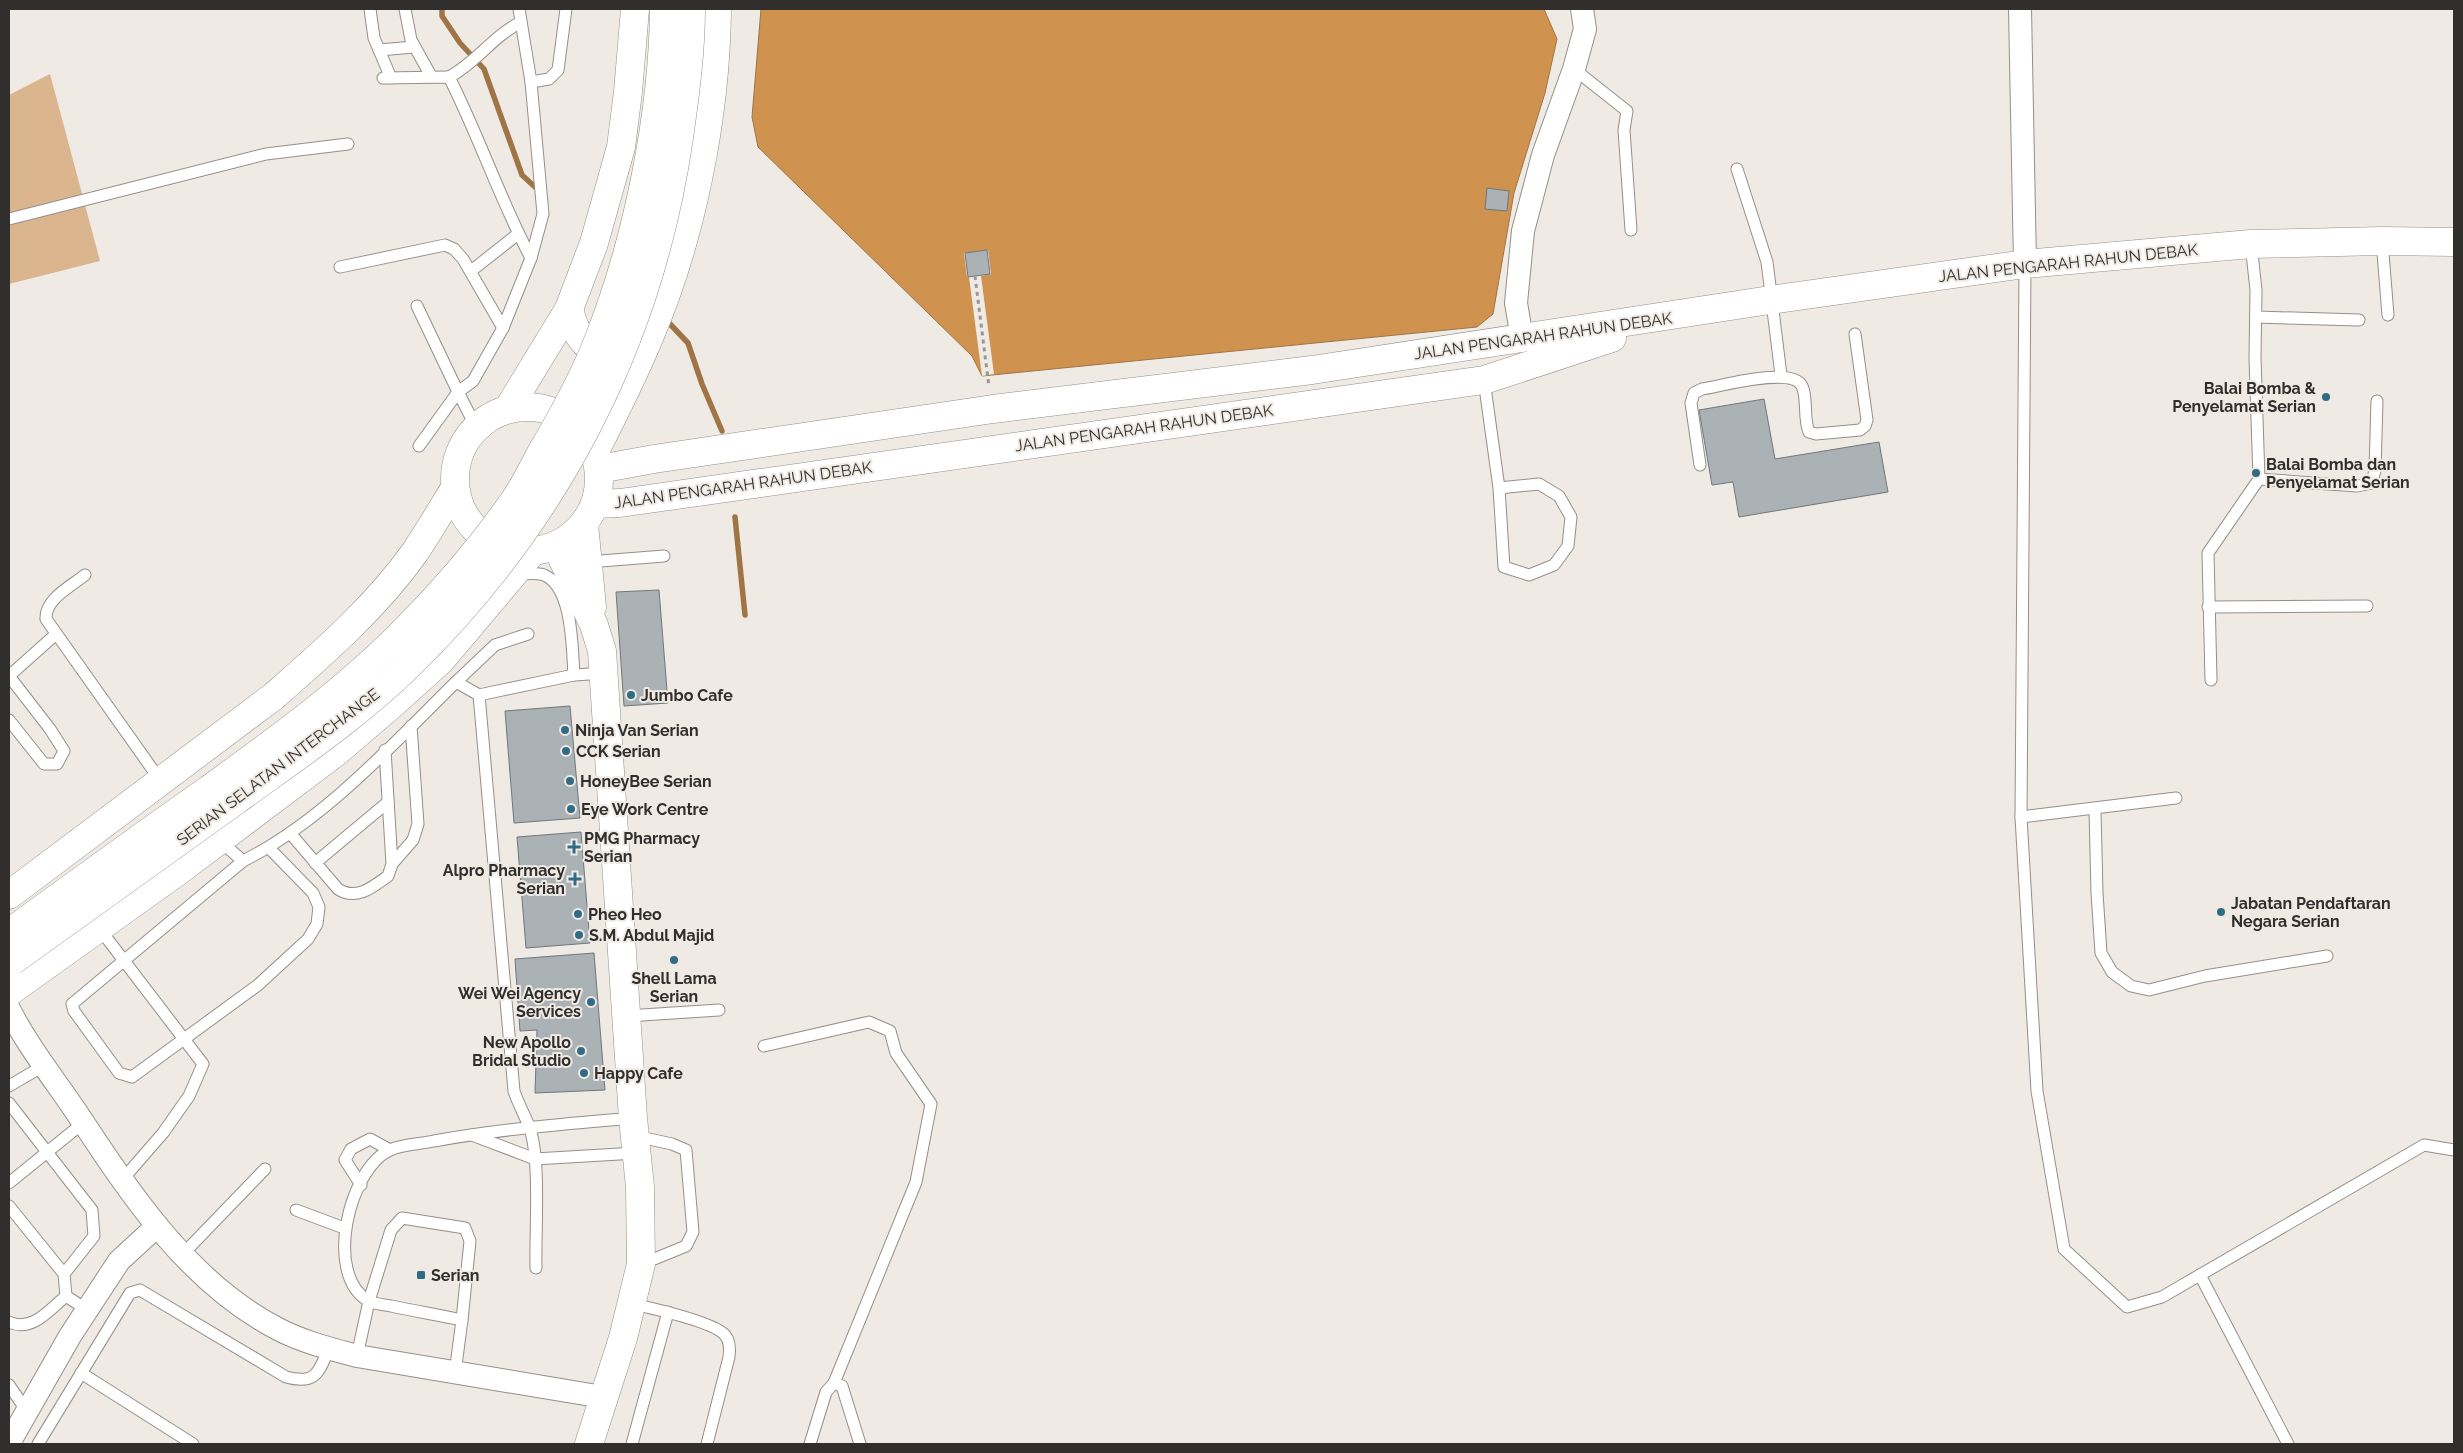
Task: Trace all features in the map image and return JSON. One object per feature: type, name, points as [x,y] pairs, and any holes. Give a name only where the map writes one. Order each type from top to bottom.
[{"type":"main road","points":[[508,409],[569,309],[594,243],[621,147],[635,9]]},
{"type":"main road","name":"SERIAN SELATAN INTERCHANGE","points":[[9,933],[282,736],[360,671],[406,630],[460,571],[513,503],[562,419],[600,336],[626,256],[645,176],[664,31],[664,9]]},
{"type":"main road","name":"SERIAN SELATAN INTERCHANGE","points":[[11,963],[352,716],[407,667],[451,622],[531,523],[566,466],[602,398],[634,323],[657,248],[674,174],[684,101],[691,9]]},
{"type":"main road","points":[[597,461],[648,339],[674,268],[697,175],[708,113],[717,9]]},
{"type":"main road","name":"JALAN PENGARAH RAHUN DEBAK","points":[[597,461],[654,459],[993,410],[1312,370],[1685,315],[1770,300],[2025,264],[2251,244],[2382,241],[2454,242]]},
{"type":"main road","points":[[569,309],[572,324],[584,344],[603,355],[625,354],[648,339]]},
{"type":"main road","name":"JALAN PENGARAH RAHUN DEBAK","points":[[590,514],[620,503],[1484,380],[1685,315]]},
{"type":"main road","points":[[544,548],[502,547],[485,537],[470,524],[455,488],[458,458],[463,444],[476,427],[491,416],[508,409],[530,406],[553,411],[572,422],[588,440],[597,461],[599,487],[590,514],[588,562],[594,625],[602,651],[605,673],[642,1264],[633,1304],[589,1444]]},
{"type":"main road","points":[[10,892],[274,696],[354,623],[415,552],[455,488]]},
{"type":"main road","points":[[9,992],[99,928],[335,753],[441,660],[514,574],[544,548],[571,536],[590,514]]},
{"type":"main road","points":[[544,548],[594,625]]},
{"type":"street","points":[[1522,338],[1516,303],[1523,231],[1543,156],[1574,69],[1585,29],[1582,9]]},
{"type":"street","points":[[2020,9],[2025,264]]},
{"type":"street","points":[[9,1009],[83,1123],[157,1226],[194,1268],[236,1302],[279,1329],[329,1348],[357,1356],[603,1397]]},
{"type":"street","points":[[9,1443],[26,1410],[86,1310],[120,1261],[157,1226]]},
{"type":"lane","points":[[370,9],[374,38],[387,78],[449,77],[464,69],[507,29],[521,22]]},
{"type":"lane","points":[[404,9],[411,40],[430,76]]},
{"type":"lane","points":[[419,446],[458,392],[473,381],[503,328],[531,258],[543,214],[530,82],[519,9]]},
{"type":"lane","points":[[530,82],[550,78],[558,70],[566,9]]},
{"type":"lane","points":[[379,50],[414,47]]},
{"type":"lane","points":[[1574,69],[1627,111],[1624,130],[1632,230]]},
{"type":"lane","points":[[449,77],[472,124],[518,234],[531,258]]},
{"type":"lane","points":[[9,218],[266,154],[348,144]]},
{"type":"lane","points":[[1737,169],[1767,262],[1770,300],[1781,376]]},
{"type":"lane","points":[[471,271],[518,234]]},
{"type":"lane","points":[[2382,241],[2388,315]]},
{"type":"lane","points":[[2211,680],[2208,553],[2259,479],[2255,358],[2256,290],[2251,244]]},
{"type":"lane","points":[[340,267],[445,245],[454,249],[471,271],[503,328]]},
{"type":"lane","points":[[2025,264],[2021,817],[2037,1091],[2064,1249],[2127,1307],[2162,1297],[2424,1145],[2454,1150]]},
{"type":"lane","points":[[417,306],[476,427]]},
{"type":"lane","points":[[2256,317],[2359,320]]},
{"type":"lane","points":[[1700,465],[1691,402],[1694,393],[1702,389],[1781,376],[1795,380],[1803,387],[1808,432],[1816,434],[1860,430],[1865,426],[1867,420],[1855,334]]},
{"type":"lane","points":[[1484,380],[1499,488],[1504,567],[1529,575],[1554,565],[1568,546],[1571,517],[1558,496],[1539,484],[1499,488]]},
{"type":"lane","points":[[2259,479],[2357,486],[2372,483],[2375,470],[2377,402]]},
{"type":"lane","points":[[588,562],[664,556]]},
{"type":"lane","points":[[514,574],[537,573],[552,579],[557,586],[567,608],[574,675]]},
{"type":"lane","points":[[85,575],[51,602],[46,610],[46,619],[55,635],[160,780]]},
{"type":"lane","points":[[2208,607],[2367,606]]},
{"type":"lane","points":[[269,848],[313,893],[319,908],[317,924],[308,939],[258,985],[132,1077],[119,1072],[74,1011],[72,1004],[242,862],[269,848],[290,833],[346,786],[495,645],[528,634]]},
{"type":"lane","points":[[9,720],[44,764],[57,764],[64,751],[50,729],[9,676],[55,635]]},
{"type":"lane","points":[[456,682],[479,695],[574,675],[605,673]]},
{"type":"lane","points":[[479,695],[514,1091],[521,1113],[529,1127],[535,1158],[536,1268]]},
{"type":"lane","points":[[392,864],[413,840],[418,824],[411,726]]},
{"type":"lane","points":[[290,833],[338,889],[347,895],[358,894],[388,876],[392,864],[385,750]]},
{"type":"lane","points":[[2021,817],[2095,810],[2176,798]]},
{"type":"lane","points":[[315,862],[388,802]]},
{"type":"lane","points":[[2095,810],[2101,953],[2112,972],[2130,986],[2149,990],[2205,976],[2327,956]]},
{"type":"lane","points":[[219,840],[242,862]]},
{"type":"lane","points":[[99,928],[203,1064],[189,1096],[164,1133],[123,1180]]},
{"type":"lane","points":[[627,1016],[718,1010]]},
{"type":"lane","points":[[764,1046],[869,1022],[890,1031],[896,1053],[931,1104],[916,1182],[834,1383],[826,1392],[810,1444]]},
{"type":"lane","points":[[9,1086],[45,1065]]},
{"type":"lane","points":[[9,1102],[92,1210],[94,1236],[64,1274]]},
{"type":"lane","points":[[9,1183],[83,1123]]},
{"type":"lane","points":[[462,1320],[369,1301],[355,1288],[348,1272],[344,1228],[352,1203],[372,1162],[390,1150],[471,1134],[529,1127],[635,1136],[672,1144],[686,1150],[693,1232],[686,1246],[642,1264]]},
{"type":"lane","points":[[471,1134],[535,1158],[635,1136]]},
{"type":"lane","points":[[361,1185],[345,1160],[351,1149],[370,1139],[390,1150]]},
{"type":"lane","points":[[182,1255],[265,1169]]},
{"type":"lane","points":[[9,1206],[64,1274],[66,1296],[86,1310]]},
{"type":"lane","points":[[296,1210],[344,1228]]},
{"type":"lane","points":[[357,1356],[369,1301],[391,1230],[402,1218],[465,1228],[470,1241],[455,1373]]},
{"type":"lane","points":[[2200,1275],[2288,1444]]},
{"type":"lane","points":[[38,1444],[130,1293],[140,1290],[286,1377],[299,1381],[311,1378],[319,1373],[329,1348]]},
{"type":"lane","points":[[9,1322],[16,1325],[26,1325],[39,1319],[66,1296]]},
{"type":"lane","points":[[633,1304],[668,1312],[715,1328],[725,1335],[730,1347],[707,1444]]},
{"type":"lane","points":[[632,1444],[668,1312]]},
{"type":"lane","points":[[81,1373],[193,1444]]},
{"type":"lane","points":[[834,1383],[842,1386],[846,1394],[860,1444]]},
{"type":"lane","points":[[9,1385],[26,1410]]},
{"type":"path","points":[[975,276],[993,410]]},
{"type":"shaded area","points":[[761,9],[1544,9],[1557,39],[1545,93],[1514,193],[1493,314],[1477,327],[982,376],[972,356],[758,147],[752,117]]},
{"type":"shaded area","points":[[50,74],[100,261],[9,284],[9,95]]},
{"type":"pier","points":[[988,250],[991,274],[981,276],[994,374],[982,376],[964,253]]},
{"type":"building","points":[[1487,188],[1509,191],[1507,211],[1485,209]]},
{"type":"building","points":[[987,250],[990,274],[968,277],[965,253]]},
{"type":"building","points":[[1764,399],[1775,459],[1879,442],[1888,492],[1739,517],[1733,482],[1712,485],[1699,410]]},
{"type":"building","points":[[659,590],[668,703],[624,706],[616,592]]},
{"type":"building","points":[[570,706],[580,818],[514,823],[505,711]]},
{"type":"building","points":[[581,832],[590,943],[526,948],[517,837]]},
{"type":"building","points":[[594,953],[605,1090],[535,1093],[537,1030],[520,1031],[515,959]]},
{"type":"waterway","points":[[442,9],[442,16],[460,43],[484,69],[522,175],[535,187]]},
{"type":"waterway","points":[[670,324],[688,343],[702,384],[722,431]]},
{"type":"waterway","points":[[735,517],[745,615]]},
{"type":"place","name":"Balai Bomba & Penyelamat Serian","points":[[2326,397]]},
{"type":"place","name":"Balai Bomba dan Penyelamat Serian","points":[[2256,473]]},
{"type":"place","name":"Jumbo Cafe","points":[[631,695]]},
{"type":"place","name":"Ninja Van Serian","points":[[565,730]]},
{"type":"place","name":"CCK Serian","points":[[566,751]]},
{"type":"place","name":"HoneyBee Serian","points":[[570,781]]},
{"type":"place","name":"Eye Work Centre","points":[[571,809]]},
{"type":"place","name":"PMG Pharmacy Serian","points":[[574,847]]},
{"type":"place","name":"Alpro Pharmacy Serian","points":[[575,879]]},
{"type":"place","name":"Jabatan Pendaftaran Negara Serian","points":[[2221,912]]},
{"type":"place","name":"Pheo Heo","points":[[578,914]]},
{"type":"place","name":"S.M. Abdul Majid","points":[[579,935]]},
{"type":"place","name":"Shell Lama Serian","points":[[674,960]]},
{"type":"place","name":"Wei Wei Agency Services","points":[[591,1002]]},
{"type":"place","name":"New Apollo Bridal Studio","points":[[581,1051]]},
{"type":"place","name":"Happy Cafe","points":[[584,1073]]},
{"type":"place","name":"Serian","points":[[421,1275]]}]
